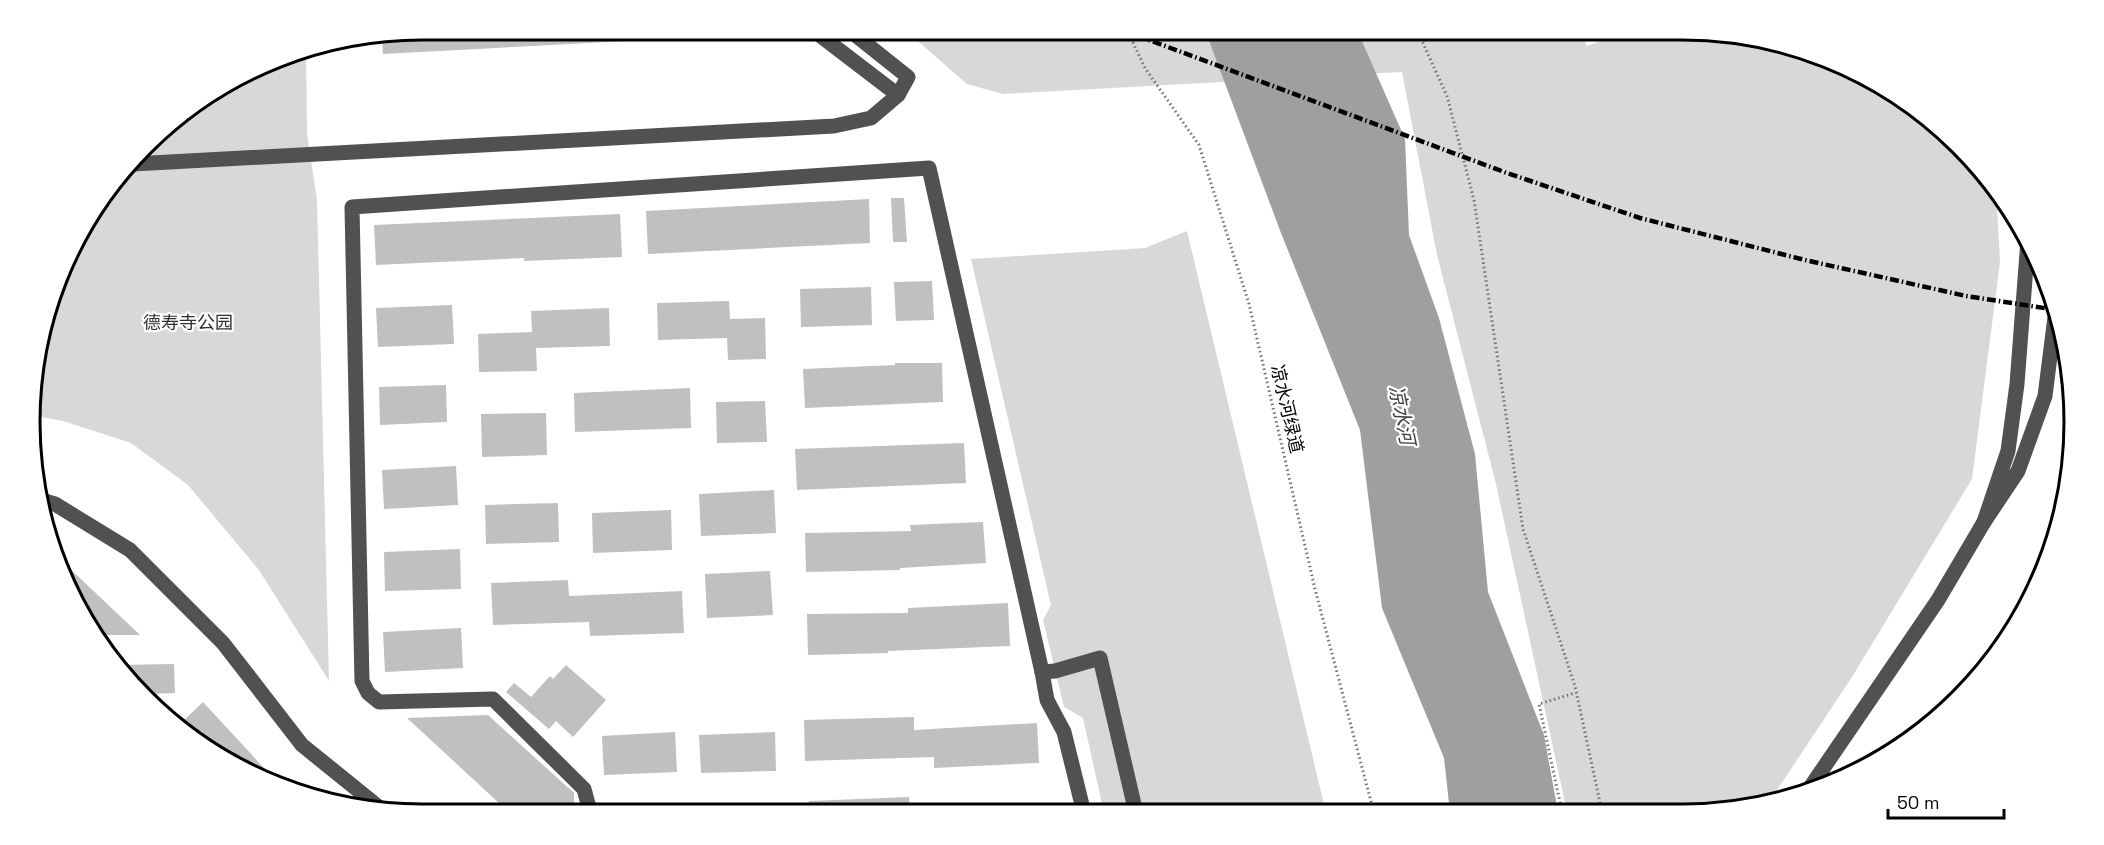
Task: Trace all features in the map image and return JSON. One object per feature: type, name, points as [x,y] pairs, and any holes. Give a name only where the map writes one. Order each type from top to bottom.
[{"type":"street","points":[[826,40],[898,95]]},
{"type":"street","points":[[142,164],[834,126],[871,118],[898,95],[908,77],[862,40]]},
{"type":"street","points":[[588,804],[584,789],[493,699],[379,702],[368,693],[362,681],[352,207],[929,168],[1047,700],[1064,732],[1082,804]]},
{"type":"street","points":[[1984,522],[2008,451],[2017,384],[2027,260]]},
{"type":"street","points":[[1815,780],[1938,600],[1984,522],[2018,471],[2045,396],[2053,338]]},
{"type":"street","points":[[49,502],[130,550],[223,643],[302,745],[371,801]]},
{"type":"street","points":[[1042,672],[1100,658],[1134,804]]},
{"type":"path","name":"凉水河绿道","points":[[1132,40],[1145,68],[1199,145],[1203,157],[1249,304],[1315,589],[1372,804]]},
{"type":"path","points":[[1421,40],[1446,96],[1474,200],[1523,529],[1576,693],[1600,804]]},
{"type":"path","points":[[1560,804],[1539,704],[1576,693]]},
{"type":"green space","points":[[916,40],[1584,40],[1587,46],[1604,40],[1682,40],[1756,48],[1828,70],[1873,92],[1914,119],[1952,152],[1997,207],[2000,262],[1972,479],[1852,677],[1776,792],[1706,804],[1565,804],[1496,484],[1437,255],[1402,72],[1003,94],[967,84]]},
{"type":"green space","name":"德寿寺公园","points":[[306,59],[307,134],[317,200],[329,681],[259,570],[188,485],[131,443],[63,421],[40,417],[48,348],[70,276],[105,210],[152,152],[190,119],[254,80]]},
{"type":"green space","points":[[1187,231],[1324,804],[1102,804],[1083,718],[1064,707],[1043,620],[1051,605],[971,259],[1145,248]]},
{"type":"water","name":"凉水河","points":[[1209,40],[1361,40],[1405,139],[1409,235],[1439,318],[1475,454],[1488,592],[1544,735],[1557,804],[1449,804],[1444,758],[1382,608],[1360,430],[1281,233]]},
{"type":"building","points":[[645,40],[383,54],[382,43],[398,41]]},
{"type":"building","points":[[891,198],[904,198],[907,242],[893,242]]},
{"type":"building","points":[[869,199],[870,243],[648,254],[646,211]]},
{"type":"building","points":[[620,214],[622,257],[524,261],[524,258],[376,265],[374,225]]},
{"type":"building","points":[[932,281],[934,320],[896,321],[894,282]]},
{"type":"building","points":[[871,287],[872,325],[801,327],[800,289]]},
{"type":"building","points":[[729,301],[730,319],[765,318],[766,359],[728,360],[727,338],[658,340],[657,303]]},
{"type":"building","points":[[452,305],[454,344],[378,347],[376,308]]},
{"type":"building","points":[[609,308],[610,346],[536,348],[537,371],[479,372],[478,334],[532,332],[531,311]]},
{"type":"building","points":[[895,363],[942,363],[943,402],[805,408],[803,369],[895,365]]},
{"type":"building","points":[[446,385],[447,422],[380,425],[379,387]]},
{"type":"building","points":[[690,388],[691,428],[575,432],[574,393]]},
{"type":"building","points":[[765,401],[767,442],[717,443],[716,402]]},
{"type":"building","points":[[546,413],[547,455],[482,457],[481,414]]},
{"type":"building","points":[[964,443],[966,483],[797,490],[795,449]]},
{"type":"building","points":[[456,466],[458,505],[384,509],[382,470]]},
{"type":"building","points":[[774,490],[776,533],[701,536],[699,494]]},
{"type":"building","points":[[558,503],[559,542],[486,544],[485,505]]},
{"type":"building","points":[[671,510],[672,550],[593,553],[592,513]]},
{"type":"building","points":[[983,522],[986,563],[900,568],[900,570],[806,572],[805,533],[911,531],[910,525]]},
{"type":"building","points":[[460,549],[461,589],[385,591],[384,552]]},
{"type":"building","points":[[70,569],[140,635],[105,635]]},
{"type":"building","points":[[770,571],[773,615],[707,618],[705,574]]},
{"type":"building","points":[[568,580],[569,596],[682,591],[684,633],[590,636],[589,622],[493,625],[491,583]]},
{"type":"building","points":[[1008,603],[1010,646],[808,655],[807,614],[908,613],[908,608]]},
{"type":"building","points":[[461,628],[463,668],[385,672],[383,632]]},
{"type":"building","points":[[174,664],[175,693],[153,694],[127,665]]},
{"type":"building","points":[[566,665],[606,700],[573,737],[556,721],[549,729],[506,692],[514,683],[531,697],[550,676],[553,679]]},
{"type":"building","points":[[203,702],[266,771],[231,753],[184,721]]},
{"type":"building","points":[[488,715],[574,793],[574,804],[500,804],[407,718]]},
{"type":"building","points":[[914,717],[914,730],[1037,723],[1039,763],[934,768],[934,757],[805,761],[804,720]]},
{"type":"building","points":[[675,732],[677,772],[604,775],[602,736]]},
{"type":"building","points":[[775,732],[776,771],[701,773],[699,735]]},
{"type":"building","points":[[909,797],[909,804],[809,804],[809,801]]},
{"type":"railway","points":[[1149,40],[1507,173],[1640,218],[1805,260],[1966,296],[2045,308]]}]
